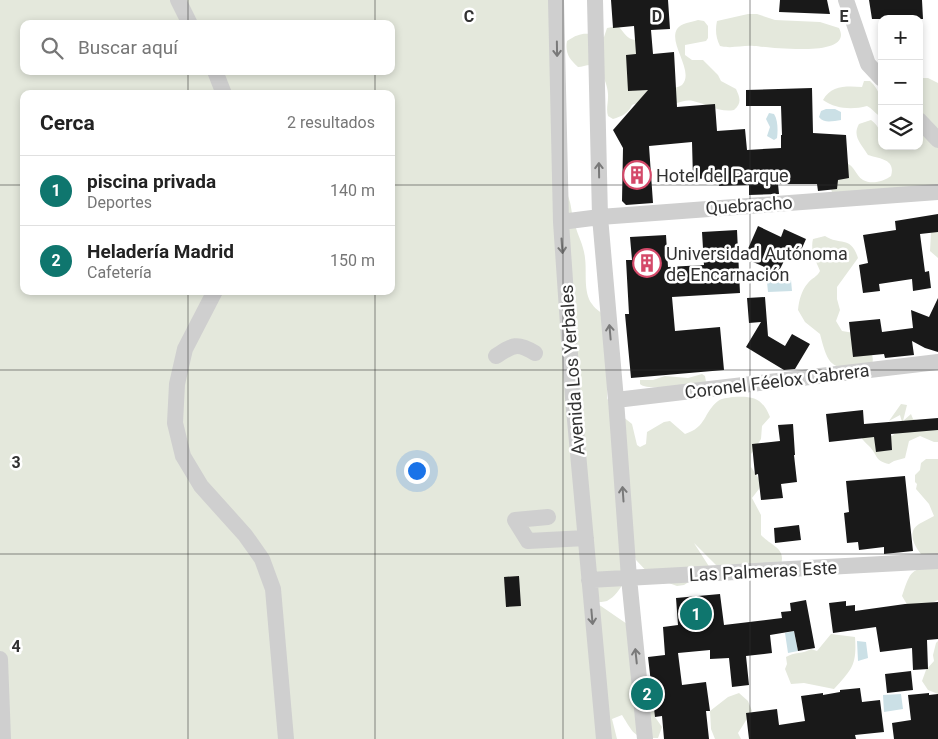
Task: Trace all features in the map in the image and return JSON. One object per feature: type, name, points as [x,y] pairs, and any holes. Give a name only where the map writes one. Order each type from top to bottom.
[{"type":"street","points":[[178,0],[188,20]]},
{"type":"street","name":"Avenida Los Yerbales","points":[[556,0],[561,222],[573,398],[604,739]]},
{"type":"street","points":[[595,0],[600,217],[629,578],[645,739]]},
{"type":"street","points":[[846,0],[868,64],[878,75]]},
{"type":"street","points":[[217,75],[222,90]]},
{"type":"street","points":[[923,124],[938,140]]},
{"type":"street","name":"Quebracho","points":[[561,222],[600,217],[938,192]]},
{"type":"street","points":[[213,295],[185,349],[177,384],[175,423],[183,456],[201,486],[245,535],[262,559],[273,589],[286,739]]},
{"type":"street","points":[[496,356],[509,347],[523,346],[536,354]]},
{"type":"street","name":"Coronel Féelox Cabrera","points":[[616,400],[938,362]]},
{"type":"street","points":[[550,539],[548,514],[516,520],[528,540],[586,538]]},
{"type":"street","name":"Las Palmeras Este","points":[[589,580],[938,561]]},
{"type":"street","points":[[0,659],[3,739]]},
{"type":"shaded area","points":[[0,0],[557,0],[564,188],[569,198],[573,220],[584,254],[587,294],[592,304],[610,318],[607,398],[612,408],[632,424],[637,445],[640,447],[646,444],[647,432],[664,422],[670,421],[685,434],[692,431],[701,424],[713,406],[725,398],[746,397],[756,399],[764,405],[770,417],[762,426],[761,439],[751,454],[751,467],[761,482],[759,489],[752,498],[761,515],[761,535],[780,551],[781,564],[716,565],[694,543],[710,568],[684,585],[677,586],[652,577],[635,557],[617,593],[607,601],[595,602],[630,626],[645,658],[645,682],[658,703],[655,717],[662,727],[658,738],[639,736],[632,731],[622,715],[612,719],[617,739],[3,739],[0,659]]},
{"type":"shaded area","points":[[748,14],[757,14],[775,20],[820,22],[839,28],[841,38],[834,44],[823,48],[808,49],[720,46],[716,34],[717,21]]},
{"type":"shaded area","points":[[698,20],[704,21],[708,26],[708,38],[706,41],[685,45],[685,55],[692,60],[703,60],[718,75],[721,81],[736,89],[740,100],[734,110],[719,109],[689,101],[666,105],[640,103],[632,105],[629,111],[613,119],[608,116],[607,88],[601,72],[590,65],[578,67],[567,52],[567,41],[572,38],[585,34],[604,37],[607,28],[618,26],[628,37],[636,40],[663,88],[678,87],[682,85],[685,79],[685,72],[675,35],[679,27]]},
{"type":"shaded area","points":[[923,78],[928,78],[938,83],[938,195],[833,195],[831,189],[845,163],[851,166],[860,178],[866,181],[878,182],[891,176],[892,170],[889,163],[868,155],[857,136],[856,132],[859,124],[871,120],[877,125],[878,150],[923,150]]},
{"type":"shaded area","points":[[864,81],[870,81],[878,91],[878,114],[867,106],[844,108],[823,100],[826,95],[835,89],[862,87]]},
{"type":"shaded area","points":[[835,109],[841,112],[841,120],[826,121],[819,117],[821,111]]},
{"type":"shaded area","points":[[769,113],[774,114],[777,122],[777,138],[774,140],[767,136],[770,127],[766,119]]},
{"type":"shaded area","points":[[938,228],[938,258],[930,251],[931,232]]},
{"type":"shaded area","points":[[825,236],[852,246],[858,258],[837,287],[837,299],[840,310],[836,321],[842,331],[854,333],[865,344],[873,357],[871,366],[841,367],[831,362],[827,356],[820,334],[805,322],[798,310],[804,289],[820,271],[813,252],[813,239]]},
{"type":"shaded area","points":[[791,280],[792,291],[768,292],[767,282]]},
{"type":"shaded area","points":[[702,374],[705,376],[706,382],[661,387],[640,384],[640,380],[653,380],[665,376],[688,378]]},
{"type":"shaded area","points":[[901,404],[907,405],[903,421],[911,414],[913,419],[938,426],[938,442],[920,436],[909,441],[905,458],[889,464],[884,463],[879,460],[859,433],[892,436],[897,432],[902,422],[900,415],[889,421]]},
{"type":"shaded area","points":[[926,459],[938,459],[938,559],[923,556],[917,549],[912,536],[915,527],[934,516],[929,504],[916,489],[917,484],[915,482],[915,475],[920,470],[921,463]]},
{"type":"shaded area","points":[[938,566],[938,600],[928,605],[908,606],[902,596],[907,581],[913,572],[922,568]]},
{"type":"shaded area","points":[[794,631],[798,651],[788,653],[785,633]]},
{"type":"shaded area","points":[[831,634],[855,637],[854,660],[845,676],[834,689],[804,683],[791,684],[785,669],[787,664],[786,657],[811,649],[817,651]]},
{"type":"shaded area","points":[[857,641],[866,642],[868,658],[858,661]]},
{"type":"shaded area","points":[[938,641],[938,694],[928,690],[922,681],[926,670],[934,661],[933,655]]},
{"type":"shaded area","points":[[739,693],[748,701],[752,711],[738,733],[741,739],[715,739],[711,729],[710,711],[728,697]]},
{"type":"shaded area","points":[[901,694],[903,709],[884,712],[883,695]]},
{"type":"building","points":[[611,0],[668,0],[670,29],[651,30],[653,54],[674,52],[677,107],[715,104],[717,131],[745,129],[747,150],[781,148],[782,135],[781,106],[746,106],[746,90],[812,88],[813,133],[846,135],[849,178],[838,180],[837,189],[818,191],[817,184],[778,184],[779,194],[749,195],[749,185],[719,186],[718,178],[693,179],[692,142],[649,146],[653,203],[626,205],[622,201],[623,148],[613,130],[648,90],[628,91],[626,55],[636,54],[634,26],[613,28]]},
{"type":"building","points":[[780,0],[827,0],[830,14],[779,12]]},
{"type":"building","points":[[869,0],[922,0],[923,15],[878,15],[878,19],[872,19]]},
{"type":"building","points":[[938,214],[938,232],[920,234],[925,272],[929,271],[931,288],[913,291],[912,279],[879,284],[880,291],[863,293],[859,265],[868,263],[863,235],[896,230],[895,221]]},
{"type":"building","points":[[758,226],[781,237],[784,229],[806,239],[796,262],[786,257],[778,273],[744,258]]},
{"type":"building","points":[[737,230],[740,293],[672,297],[675,331],[720,327],[724,370],[631,378],[625,314],[629,314],[626,260],[632,260],[630,237],[666,235],[668,267],[704,265],[702,232]]},
{"type":"building","points":[[765,297],[768,336],[785,346],[792,334],[810,344],[795,369],[784,370],[746,347],[761,322],[749,323],[747,298]]},
{"type":"building","points":[[938,298],[938,352],[912,341],[914,355],[885,358],[884,354],[853,357],[849,322],[880,319],[882,332],[913,328],[911,310],[929,317]]},
{"type":"building","points":[[863,410],[864,424],[938,418],[938,430],[891,434],[892,450],[876,452],[874,437],[829,442],[826,414]]},
{"type":"building","points":[[793,424],[797,482],[781,484],[783,498],[761,500],[758,474],[755,475],[752,444],[780,441],[778,425]]},
{"type":"building","points":[[905,476],[913,551],[884,554],[884,547],[859,550],[858,542],[847,543],[844,513],[849,512],[846,481]]},
{"type":"building","points":[[799,525],[801,540],[775,543],[774,528]]},
{"type":"building","points":[[519,576],[521,606],[506,607],[504,577]]},
{"type":"building","points":[[720,594],[724,625],[782,618],[781,612],[791,611],[790,603],[806,600],[815,648],[798,651],[794,631],[770,635],[772,653],[746,656],[749,685],[732,687],[729,658],[710,659],[710,650],[678,653],[682,685],[706,682],[710,711],[706,711],[709,739],[664,739],[662,716],[655,717],[648,657],[665,655],[663,627],[678,625],[676,598]]},
{"type":"building","points":[[846,601],[846,606],[855,605],[855,611],[905,604],[938,602],[938,639],[927,640],[928,669],[913,670],[912,648],[880,652],[876,627],[833,633],[829,603]]},
{"type":"building","points":[[911,671],[913,690],[887,693],[885,674]]},
{"type":"building","points":[[860,688],[862,702],[880,700],[884,732],[855,735],[856,739],[749,739],[746,713],[777,709],[779,725],[805,721],[801,696],[823,693],[823,695],[840,692],[840,690]]},
{"type":"building","points":[[929,693],[929,695],[938,694],[938,739],[894,739],[892,723],[911,720],[908,695]]},
{"type":"place","name":"Hotel del Parque","points":[[637,175]]},
{"type":"place","name":"Universidad Autónoma de Encarnación","points":[[647,263]]},
{"type":"place","name":"piscina privada","points":[[696,614]]},
{"type":"place","name":"Heladería Madrid","points":[[647,694]]}]
